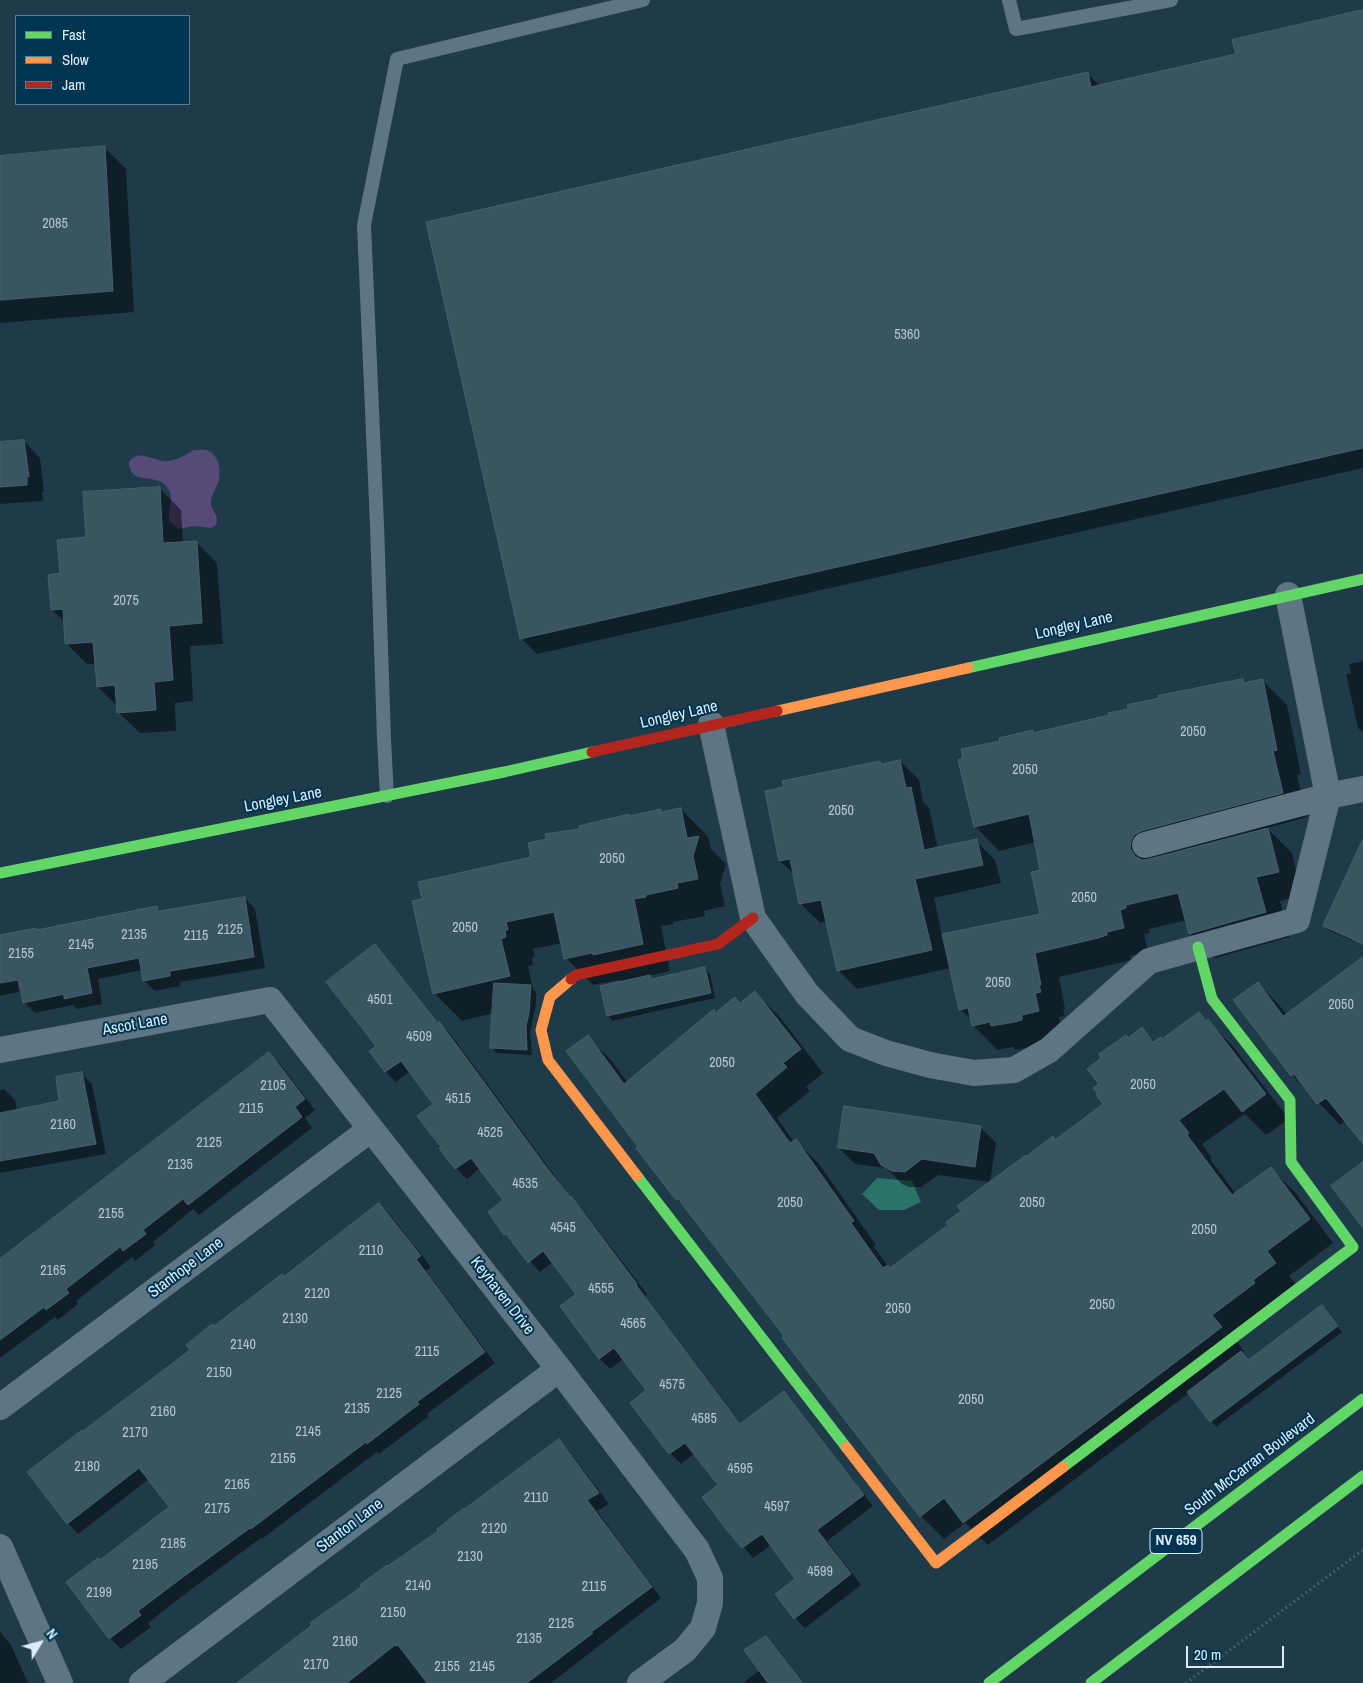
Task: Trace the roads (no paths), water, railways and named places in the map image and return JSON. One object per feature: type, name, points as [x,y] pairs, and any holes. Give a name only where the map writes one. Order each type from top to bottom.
[{"type":"street","name":"Longley Lane","points":[[0,873],[504,772],[1363,579]]},
{"type":"street","points":[[711,724],[753,918],[807,994],[850,1039],[886,1053],[930,1065],[974,1073],[1014,1070],[1049,1050],[1149,961],[1297,920],[1328,796],[1288,595]]},
{"type":"street","points":[[1145,845],[1328,796],[1363,789]]},
{"type":"street","points":[[753,918],[718,944],[576,975],[550,997],[541,1030],[548,1060],[936,1563],[1352,1247],[1291,1162],[1290,1100],[1212,999],[1198,947]]},
{"type":"street","name":"Ascot Lane","points":[[0,1050],[270,1000]]},
{"type":"street","name":"Keyhaven Drive","points":[[270,1000],[697,1550],[710,1578],[710,1603],[704,1628],[686,1650],[640,1683]]},
{"type":"street","name":"Stanhope Lane","points":[[0,1407],[371,1130]]},
{"type":"street","name":"Stanton Lane","points":[[142,1683],[559,1370]]},
{"type":"street","name":"South McCarran Boulevard","points":[[989,1683],[1363,1399]]},
{"type":"street","points":[[1091,1683],[1363,1476]]},
{"type":"street","points":[[0,1547],[60,1683]]},
{"type":"street","points":[[1009,1683],[1047,1639]]},
{"type":"lane","points":[[387,796],[364,225],[397,59],[643,0]]},
{"type":"lane","points":[[1009,0],[1016,29],[1170,0]]}]
